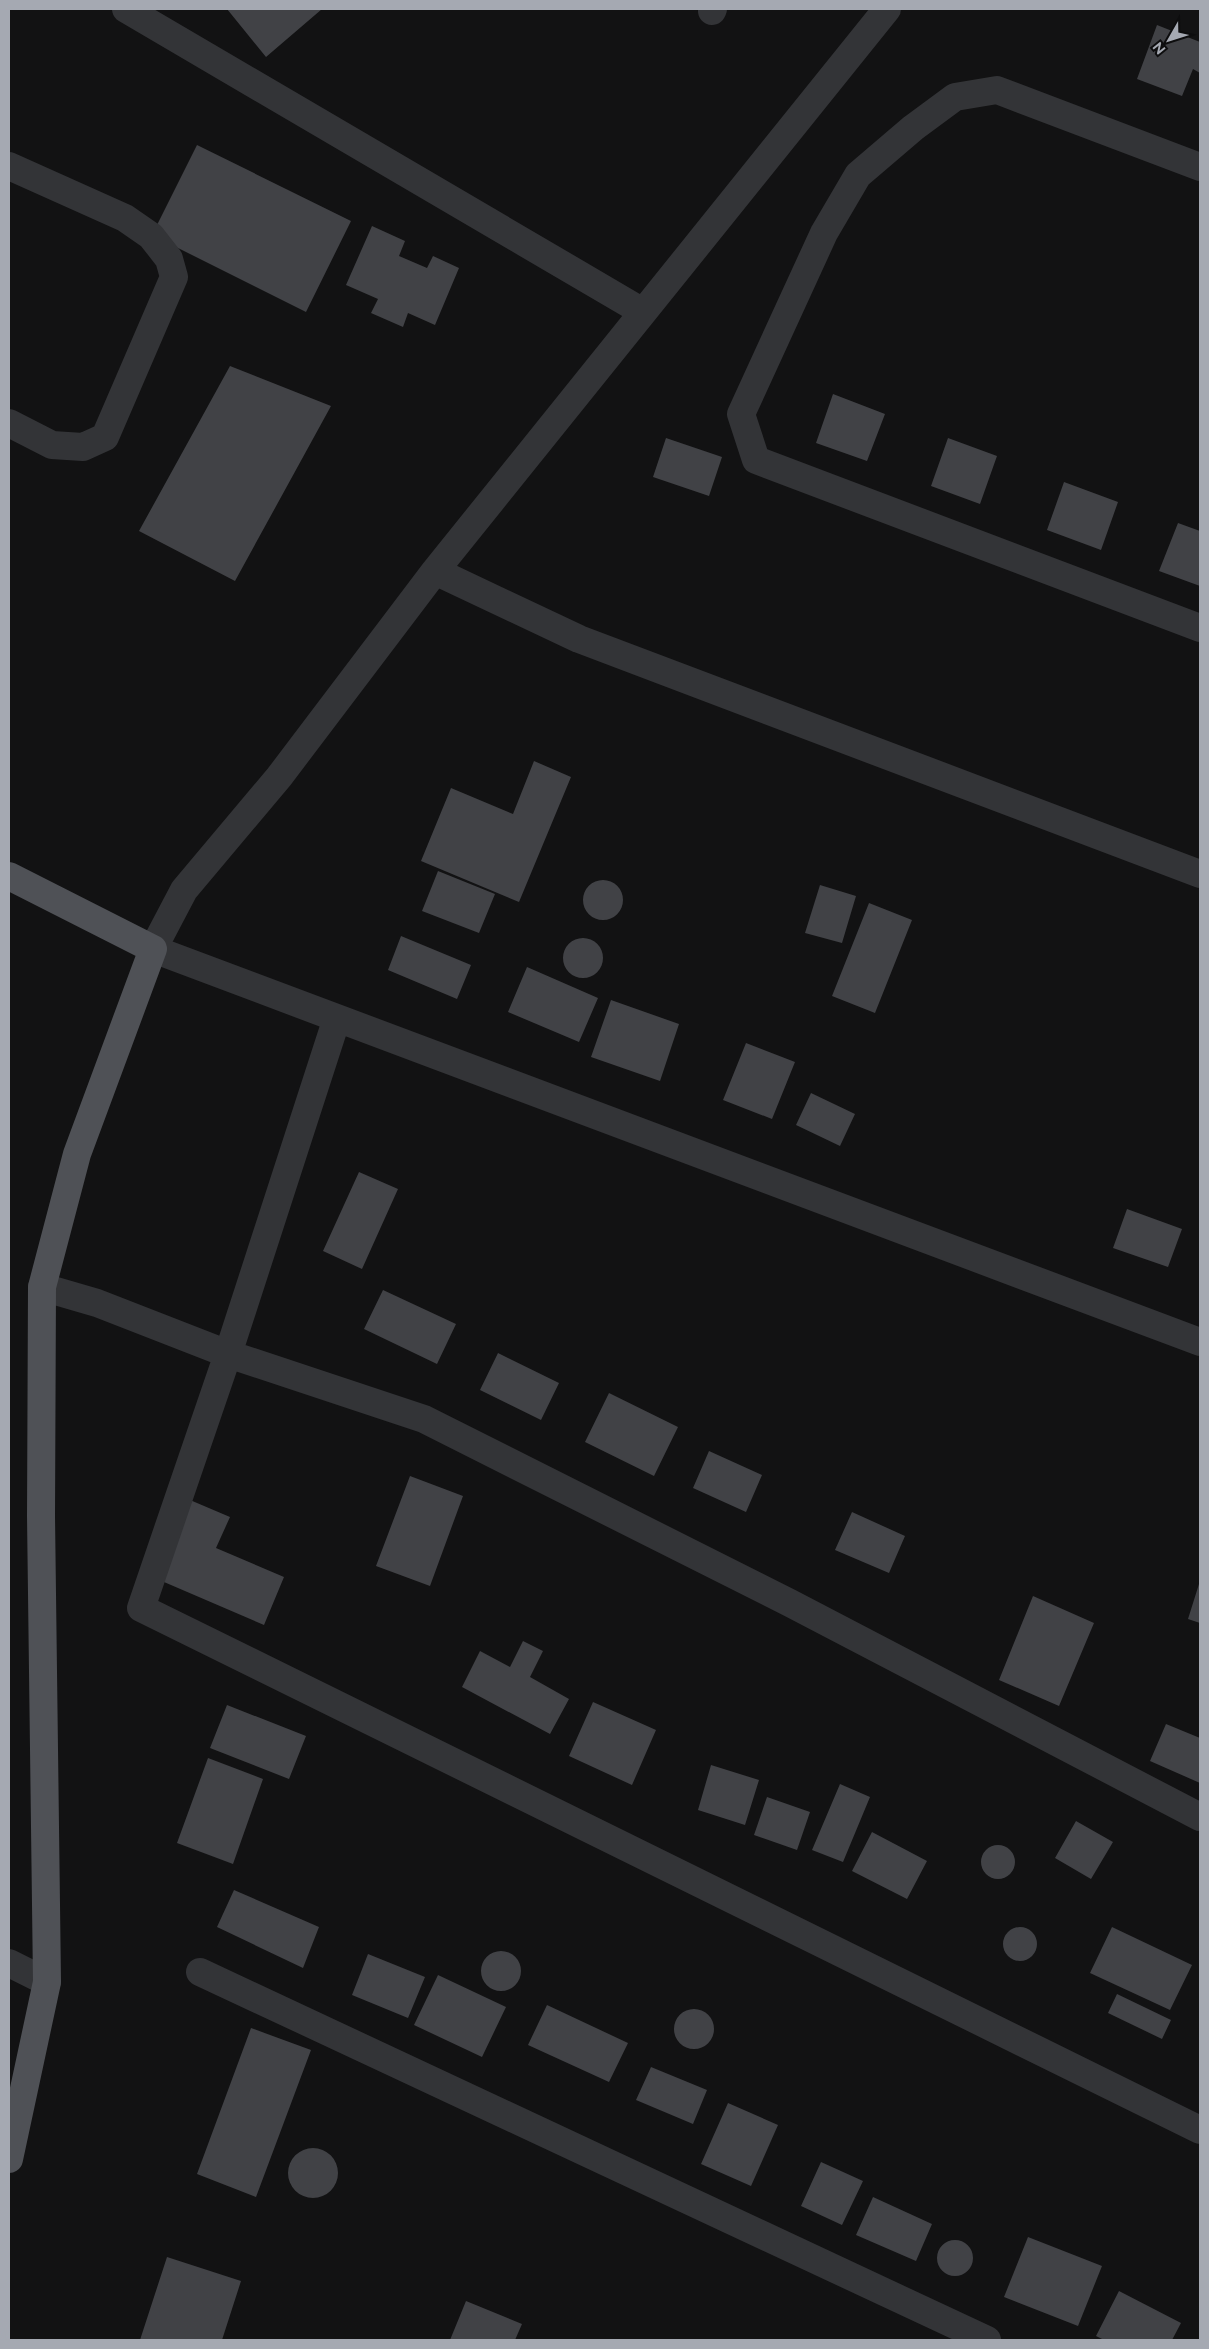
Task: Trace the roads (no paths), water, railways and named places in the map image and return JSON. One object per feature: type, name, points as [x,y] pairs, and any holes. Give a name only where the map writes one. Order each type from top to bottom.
[{"type":"main road","points":[[9,876],[153,950],[77,1154],[42,1287],[41,1516],[47,1982],[9,2159]]},
{"type":"street","points":[[126,9],[643,312]]},
{"type":"street","points":[[887,9],[435,571],[279,778],[184,890],[153,950],[1200,1342]]},
{"type":"street","points":[[1200,167],[997,90],[955,97],[914,128],[858,175],[824,233],[741,414],[756,460],[1200,628]]},
{"type":"street","points":[[9,166],[125,218],[151,236],[169,259],[174,277],[105,438],[83,447],[52,445],[9,423]]},
{"type":"street","points":[[435,571],[579,639],[1200,874]]},
{"type":"street","points":[[337,1018],[228,1354],[141,1608],[1200,2130]]},
{"type":"street","points":[[42,1287],[97,1303],[228,1354],[424,1419],[790,1603],[1200,1816]]},
{"type":"street","points":[[9,1963],[47,1982]]},
{"type":"street","points":[[200,1972],[987,2340]]}]
